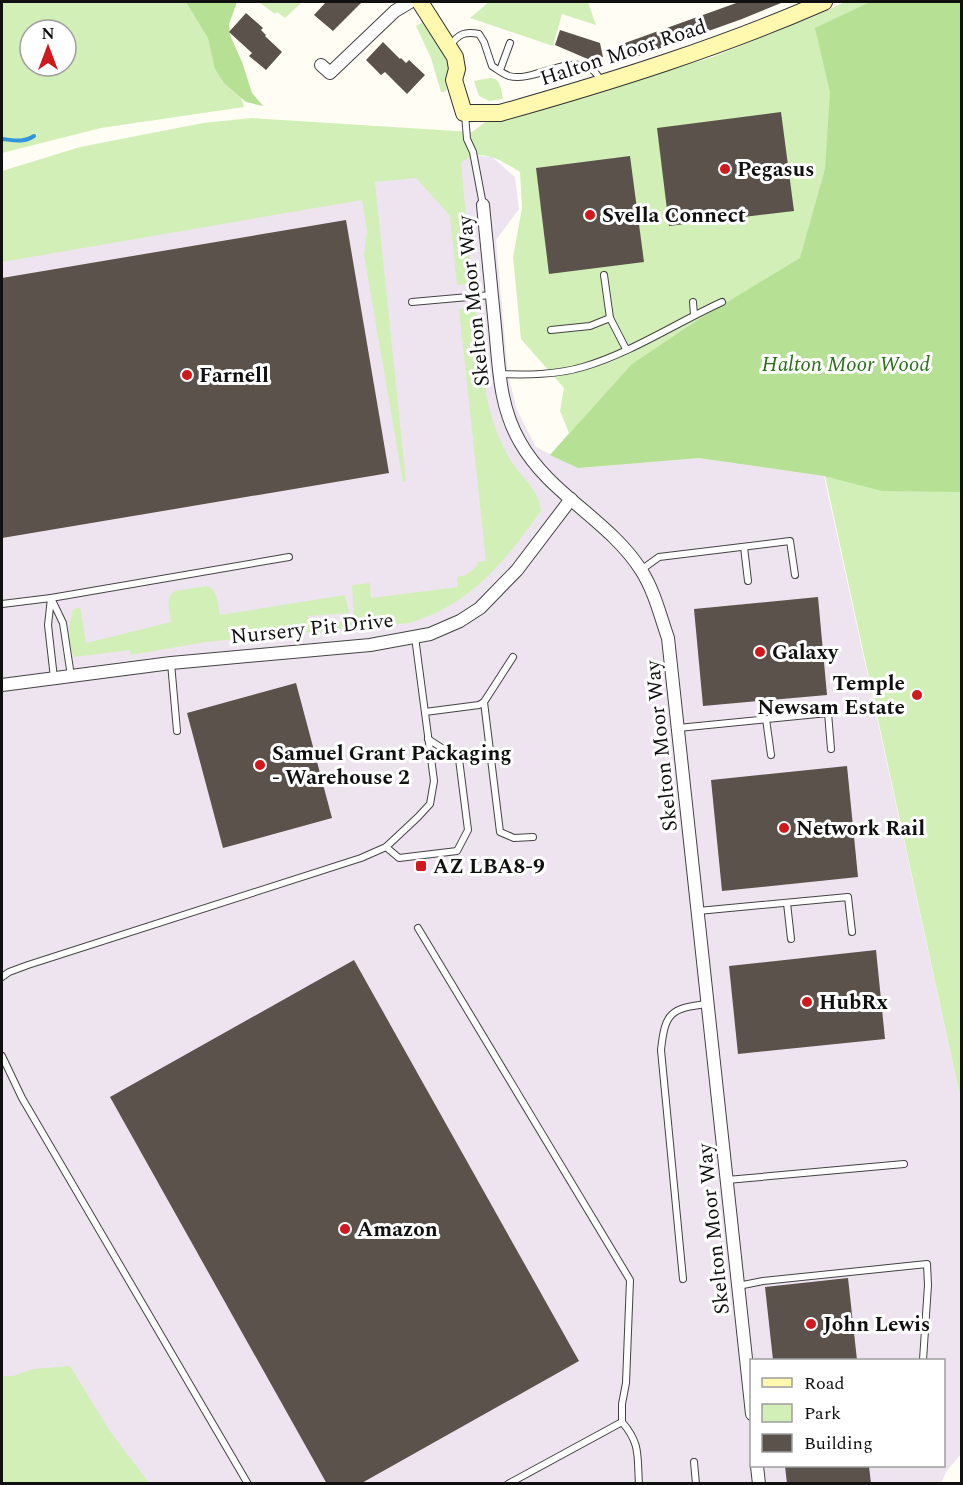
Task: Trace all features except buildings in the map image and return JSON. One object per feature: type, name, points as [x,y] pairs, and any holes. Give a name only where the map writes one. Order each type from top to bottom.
[{"type":"street","points":[[321,65],[330,73],[395,11],[410,2]]},
{"type":"street","points":[[420,2],[455,57],[457,69],[454,80],[464,113]]},
{"type":"street","name":"Halton Moor Road","points":[[464,113],[500,113],[602,85],[706,50],[824,2]]},
{"type":"street","name":"Skelton Moor Way","points":[[483,205],[499,374],[505,410],[520,442],[549,481],[601,525],[641,570],[652,591],[668,638],[750,1396]]},
{"type":"street","name":"Nursery Pit Drive","points":[[2,685],[171,663],[370,645],[430,634],[460,621],[480,608],[517,570],[571,499]]},
{"type":"street","points":[[757,1467],[759,1484]]},
{"type":"lane","points":[[450,46],[457,36],[463,33],[479,34],[492,66],[510,76],[574,64],[588,67],[597,74],[602,85]]},
{"type":"lane","points":[[500,70],[510,43]]},
{"type":"lane","name":"Skelton Moor Way","points":[[464,113],[483,205]]},
{"type":"lane","points":[[604,275],[610,318],[626,349]]},
{"type":"lane","points":[[412,302],[491,295]]},
{"type":"lane","points":[[693,302],[694,315]]},
{"type":"lane","points":[[499,374],[549,373],[581,368],[626,349],[722,302]]},
{"type":"lane","points":[[551,330],[590,326],[610,318]]},
{"type":"lane","points":[[641,570],[659,557],[790,541],[795,575]]},
{"type":"lane","points":[[744,547],[748,581]]},
{"type":"lane","points":[[2,604],[51,598],[289,557]]},
{"type":"lane","points":[[51,598],[63,623],[71,676]]},
{"type":"lane","points":[[51,598],[48,625],[54,678]]},
{"type":"lane","points":[[2,977],[19,968],[361,858],[386,847],[430,804],[434,781],[414,636]]},
{"type":"lane","points":[[425,712],[479,705],[484,702],[513,657]]},
{"type":"lane","points":[[171,663],[177,731]]},
{"type":"lane","points":[[484,702],[500,832],[514,838],[532,837]]},
{"type":"lane","points":[[678,728],[828,713],[831,749]]},
{"type":"lane","points":[[766,719],[771,755]]},
{"type":"lane","points":[[386,847],[399,858],[457,851],[468,831],[459,759],[428,738]]},
{"type":"lane","points":[[698,911],[848,897],[852,933]]},
{"type":"lane","points":[[787,903],[791,939]]},
{"type":"lane","points":[[418,928],[630,1280],[622,1422],[636,1443],[639,1484]]},
{"type":"lane","points":[[683,1279],[660,1050],[664,1024],[674,1012],[692,1005],[708,1004]]},
{"type":"lane","points":[[2,1056],[22,1098],[248,1484]]},
{"type":"lane","points":[[727,1180],[904,1164]]},
{"type":"lane","points":[[738,1286],[763,1281],[927,1264],[928,1285],[923,1359]]},
{"type":"lane","points":[[508,1484],[622,1422]]},
{"type":"lane","points":[[694,1462],[696,1484]]},
{"type":"shaded area","points":[[332,145],[492,157],[515,177],[519,209],[496,240],[508,374],[517,410],[536,447],[578,468],[699,458],[824,476],[961,1101],[961,1454],[946,1472],[941,1484],[2,1484],[2,185]]},
{"type":"green space","points":[[2,2],[225,2],[221,29],[244,107],[101,128],[2,153]]},
{"type":"green space","points":[[186,2],[237,2],[229,24],[230,35],[252,93],[263,106],[246,102],[224,83],[215,69],[208,38]]},
{"type":"green space","points":[[259,2],[302,2],[285,18],[277,12],[275,14]]},
{"type":"green space","points":[[489,2],[588,2],[596,25],[562,14],[553,46],[470,18]]},
{"type":"green space","points":[[845,2],[961,2],[961,1101],[825,476],[699,458],[578,468],[550,455],[569,433],[560,411],[564,388],[521,339],[513,257],[522,208],[520,172],[499,160],[484,155],[469,158],[461,163],[472,283],[457,285],[450,216],[416,178],[375,182],[406,482],[403,482],[364,255],[367,231],[362,200],[2,262],[2,171],[80,147],[203,123],[251,118],[472,132],[488,120],[513,115],[710,58]]},
{"type":"green space","name":"Halton Moor Wood","points":[[870,2],[961,2],[961,492],[882,491],[824,476],[699,458],[578,468],[550,455],[632,364],[696,321],[800,258],[825,169],[830,92],[815,28]]},
{"type":"green space","points":[[423,22],[433,39],[447,54],[449,68],[445,81],[447,89],[445,92],[441,92],[431,58],[416,26]]},
{"type":"green space","points":[[490,78],[498,82],[503,99],[489,101],[479,96],[474,81]]},
{"type":"green space","points":[[475,306],[488,404],[498,435],[513,464],[534,491],[541,511],[499,564],[484,579],[451,605],[409,623],[206,642],[131,655],[130,650],[74,657],[69,640],[69,627],[73,610],[80,607],[86,643],[171,622],[168,605],[175,591],[207,586],[216,594],[220,615],[345,595],[349,613],[308,616],[309,622],[354,622],[352,585],[370,583],[371,598],[458,587],[457,577],[466,575],[478,565],[477,562],[486,561],[459,309]]},
{"type":"green space","points":[[70,1366],[109,1430],[149,1483],[2,1483],[2,1376],[13,1376],[33,1369]]},
{"type":"waterway","points":[[2,139],[22,140],[34,136]]},
{"type":"place","name":"Pegasus","points":[[725,169]]},
{"type":"place","name":"Svella Connect","points":[[590,215]]},
{"type":"place","name":"Farnell","points":[[187,375]]},
{"type":"place","name":"Galaxy","points":[[760,652]]},
{"type":"place","name":"Temple Newsam Estate","points":[[917,695]]},
{"type":"place","name":"Samuel Grant Packaging - Warehouse 2","points":[[260,765]]},
{"type":"place","name":"Network Rail","points":[[784,828]]},
{"type":"place","name":"AZ LBA8-9","points":[[421,866]]},
{"type":"place","name":"HubRx","points":[[807,1002]]},
{"type":"place","name":"Amazon","points":[[345,1229]]},
{"type":"place","name":"John Lewis","points":[[811,1324]]}]
